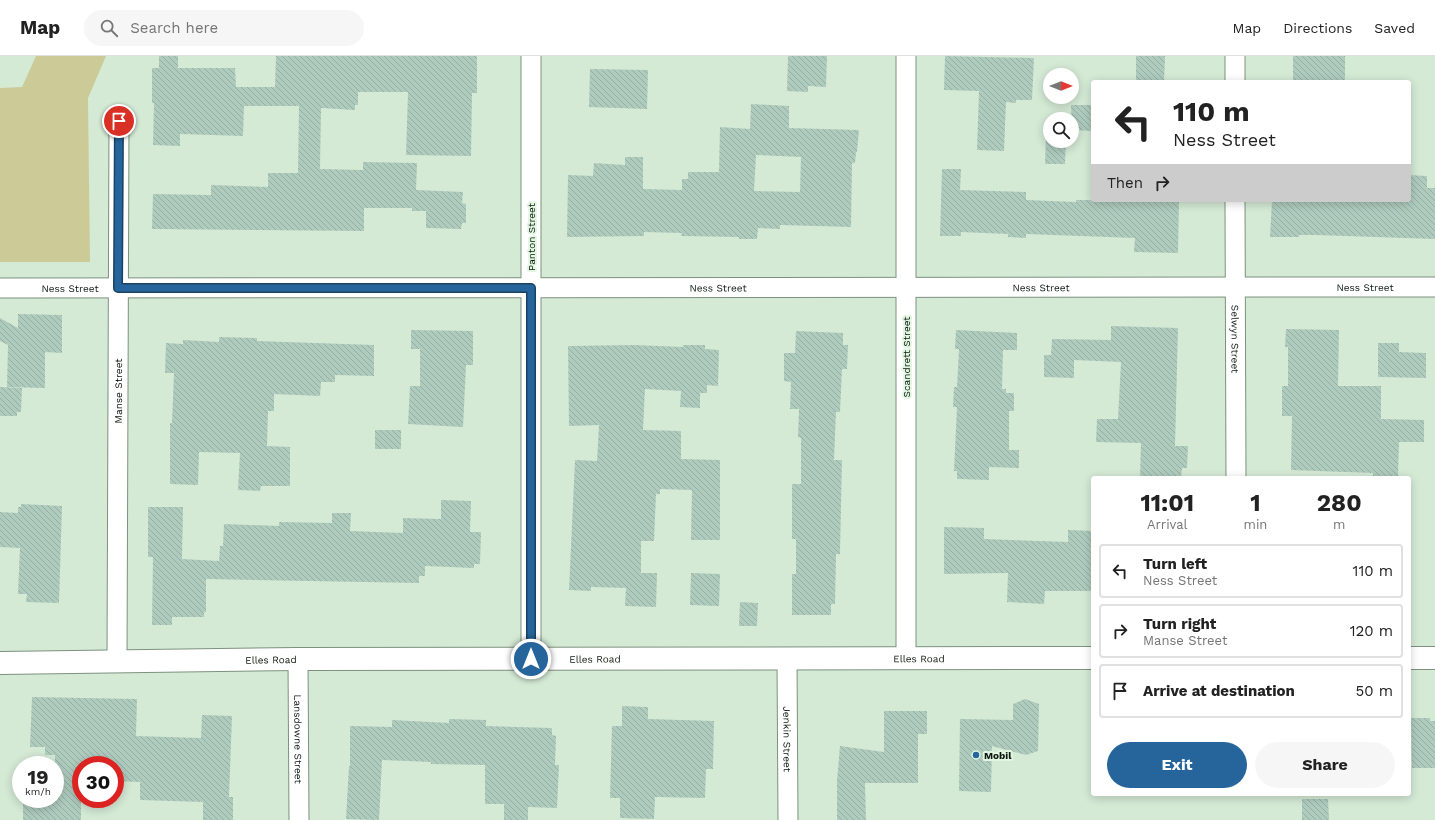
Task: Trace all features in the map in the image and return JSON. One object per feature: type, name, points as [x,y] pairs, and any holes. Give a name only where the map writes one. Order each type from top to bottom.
[{"type":"main road","name":"Elles Road","points":[[0,663],[117,660],[298,659],[1091,658]]},
{"type":"main road","points":[[1411,658],[1435,658]]},
{"type":"street","name":"Panton Street","points":[[531,56],[531,659]]},
{"type":"street","name":"Scandrett Street","points":[[906,56],[906,659]]},
{"type":"street","points":[[1235,56],[1235,80]]},
{"type":"street","name":"Manse Street","points":[[117,660],[119,121]]},
{"type":"street","name":"Selwyn Street","points":[[1235,202],[1236,476]]},
{"type":"street","name":"Ness Street","points":[[0,288],[1435,287]]},
{"type":"street","name":"Lansdowne Street","points":[[298,659],[299,820]]},
{"type":"street","name":"Jenkin Street","points":[[787,659],[788,820]]},
{"type":"shaded area","points":[[36,56],[106,56],[88,98],[90,262],[0,262],[0,88],[22,87]]},
{"type":"building","points":[[159,56],[178,56],[178,68],[235,68],[236,87],[275,87],[276,56],[477,56],[477,93],[472,93],[471,156],[406,155],[408,92],[358,92],[358,105],[355,105],[355,110],[321,108],[320,169],[363,170],[363,162],[417,163],[416,190],[463,192],[462,203],[466,204],[466,223],[462,223],[461,229],[426,228],[426,211],[412,211],[412,208],[364,208],[364,231],[152,229],[153,194],[211,195],[211,185],[268,187],[268,173],[298,173],[299,106],[244,106],[243,136],[180,134],[180,146],[153,145],[154,103],[152,103],[152,68],[159,68]]},
{"type":"building","points":[[788,56],[827,56],[826,87],[808,86],[808,92],[787,91]]},
{"type":"building","points":[[945,56],[1034,58],[1032,100],[1016,100],[1016,103],[1006,102],[1004,151],[977,150],[979,91],[944,90]]},
{"type":"building","points":[[1136,56],[1165,56],[1164,80],[1136,80]]},
{"type":"building","points":[[1293,56],[1345,56],[1345,80],[1293,80]]},
{"type":"building","points":[[590,69],[648,70],[647,109],[589,107]]},
{"type":"building","points":[[751,104],[789,106],[789,128],[859,130],[855,163],[852,163],[851,227],[780,225],[780,229],[758,228],[757,239],[739,239],[739,237],[681,236],[682,233],[644,232],[644,236],[567,237],[568,175],[593,176],[594,163],[625,165],[625,157],[643,157],[643,189],[682,190],[682,179],[688,179],[688,172],[719,172],[720,127],[750,129]],"holes":[[[756,155],[801,157],[800,192],[754,191]]]},
{"type":"building","points":[[1071,105],[1091,105],[1091,131],[1079,130],[1079,112],[1071,112]]},
{"type":"building","points":[[1046,148],[1066,148],[1065,164],[1045,164]]},
{"type":"building","points":[[942,169],[961,169],[960,190],[1026,192],[1026,200],[1076,202],[1076,200],[1091,200],[1091,202],[1179,202],[1178,253],[1134,252],[1135,238],[1026,234],[1026,238],[1008,237],[1008,234],[961,232],[961,236],[940,236]]},
{"type":"building","points":[[1411,175],[1427,176],[1427,188],[1435,188],[1435,239],[1316,235],[1299,235],[1299,237],[1270,237],[1272,202],[1411,202]]},
{"type":"building","points":[[18,314],[62,315],[62,353],[45,352],[45,388],[7,387],[8,345],[0,341],[0,318],[18,328]]},
{"type":"building","points":[[1111,326],[1178,328],[1175,446],[1188,446],[1187,468],[1182,468],[1181,476],[1140,476],[1141,443],[1096,442],[1097,419],[1118,419],[1121,362],[1074,360],[1074,378],[1044,377],[1044,355],[1051,355],[1052,339],[1111,340]]},
{"type":"building","points":[[1286,329],[1339,330],[1338,386],[1381,386],[1381,419],[1424,420],[1424,442],[1399,442],[1398,476],[1373,476],[1373,473],[1291,470],[1292,416],[1282,416],[1282,386],[1288,386],[1288,347],[1285,347]]},
{"type":"building","points":[[411,330],[473,331],[473,365],[466,365],[463,427],[408,424],[410,386],[420,386],[420,349],[411,349]]},
{"type":"building","points":[[956,330],[1017,333],[1017,350],[1003,350],[1002,389],[1006,389],[1006,393],[1014,393],[1014,411],[1009,411],[1009,450],[1019,450],[1019,468],[989,467],[989,480],[957,479],[957,471],[954,471],[957,407],[953,407],[954,387],[957,387],[959,349],[955,349]]},
{"type":"building","points":[[796,331],[843,333],[843,345],[848,345],[847,369],[842,369],[840,412],[836,412],[834,460],[842,460],[840,554],[836,554],[835,604],[831,604],[831,615],[792,615],[792,574],[796,574],[796,539],[792,539],[792,484],[801,484],[801,438],[798,437],[799,409],[790,409],[791,382],[784,381],[784,353],[795,353]]},
{"type":"building","points":[[219,337],[257,338],[257,341],[374,345],[374,376],[335,375],[335,382],[321,382],[320,396],[274,394],[274,411],[268,411],[267,446],[290,447],[290,486],[261,486],[260,491],[238,490],[240,453],[199,452],[198,485],[170,484],[170,423],[172,423],[174,373],[165,373],[166,343],[183,344],[183,340],[219,342]]},
{"type":"building","points":[[1378,343],[1399,343],[1399,352],[1426,353],[1426,378],[1378,377]]},
{"type":"building","points":[[634,345],[683,347],[683,345],[705,345],[705,349],[719,350],[718,386],[707,385],[707,393],[700,393],[700,408],[680,407],[681,391],[645,389],[643,430],[681,431],[681,459],[720,460],[720,540],[691,540],[692,490],[660,489],[660,494],[656,494],[654,541],[641,541],[641,573],[657,573],[656,607],[625,606],[626,588],[591,587],[591,591],[569,590],[575,460],[597,461],[599,425],[569,426],[568,346]]},
{"type":"building","points":[[0,387],[22,388],[21,412],[17,412],[17,416],[0,416]]},
{"type":"building","points":[[375,430],[401,430],[401,449],[375,449]]},
{"type":"building","points":[[441,500],[471,501],[470,532],[481,532],[480,564],[474,564],[474,568],[425,566],[425,576],[419,576],[419,583],[206,579],[206,612],[204,612],[204,617],[172,617],[172,625],[152,625],[153,557],[148,557],[148,507],[183,507],[182,559],[219,561],[220,546],[223,546],[224,524],[279,526],[279,522],[332,523],[332,513],[351,513],[350,531],[403,533],[403,518],[441,519]]},
{"type":"building","points":[[21,504],[62,506],[59,603],[26,602],[27,594],[18,594],[20,548],[0,547],[0,512],[18,513],[18,507],[21,507]]},
{"type":"building","points":[[944,527],[984,528],[984,539],[1068,542],[1068,530],[1091,531],[1091,591],[1045,591],[1044,604],[1007,602],[1008,573],[944,574]]},
{"type":"building","points":[[691,573],[720,574],[719,606],[690,605]]},
{"type":"building","points":[[740,602],[758,603],[757,626],[739,626]]},
{"type":"building","points":[[32,697],[137,699],[136,736],[201,738],[202,715],[232,716],[229,797],[233,797],[233,820],[203,820],[203,802],[140,800],[140,782],[124,781],[124,756],[72,756],[72,808],[81,808],[81,820],[23,820],[23,808],[64,808],[64,756],[45,755],[45,747],[30,747]]},
{"type":"building","points":[[1025,699],[1039,704],[1038,751],[1026,755],[992,746],[991,792],[959,791],[960,719],[1013,720],[1013,704]]},
{"type":"building","points":[[622,706],[648,707],[648,719],[714,721],[713,769],[706,769],[705,798],[655,797],[654,819],[620,818],[620,798],[610,798],[612,726],[622,726]]},
{"type":"building","points":[[884,711],[927,711],[927,734],[918,734],[918,783],[865,783],[866,820],[837,820],[837,781],[840,746],[884,752]]},
{"type":"building","points":[[1411,718],[1430,718],[1430,721],[1435,721],[1435,768],[1412,768]]},
{"type":"building","points":[[449,719],[486,720],[486,726],[552,728],[552,735],[556,736],[555,765],[559,765],[557,808],[528,807],[528,820],[504,820],[504,804],[485,804],[485,765],[431,764],[431,762],[382,760],[379,820],[346,819],[350,766],[350,726],[392,727],[392,720],[449,723]]},
{"type":"building","points":[[1302,799],[1328,799],[1329,820],[1302,820]]},
{"type":"place","name":"Mobil","points":[[976,755]]},
{"type":"route","points":[[119,121],[118,288],[531,288],[531,659]]}]
